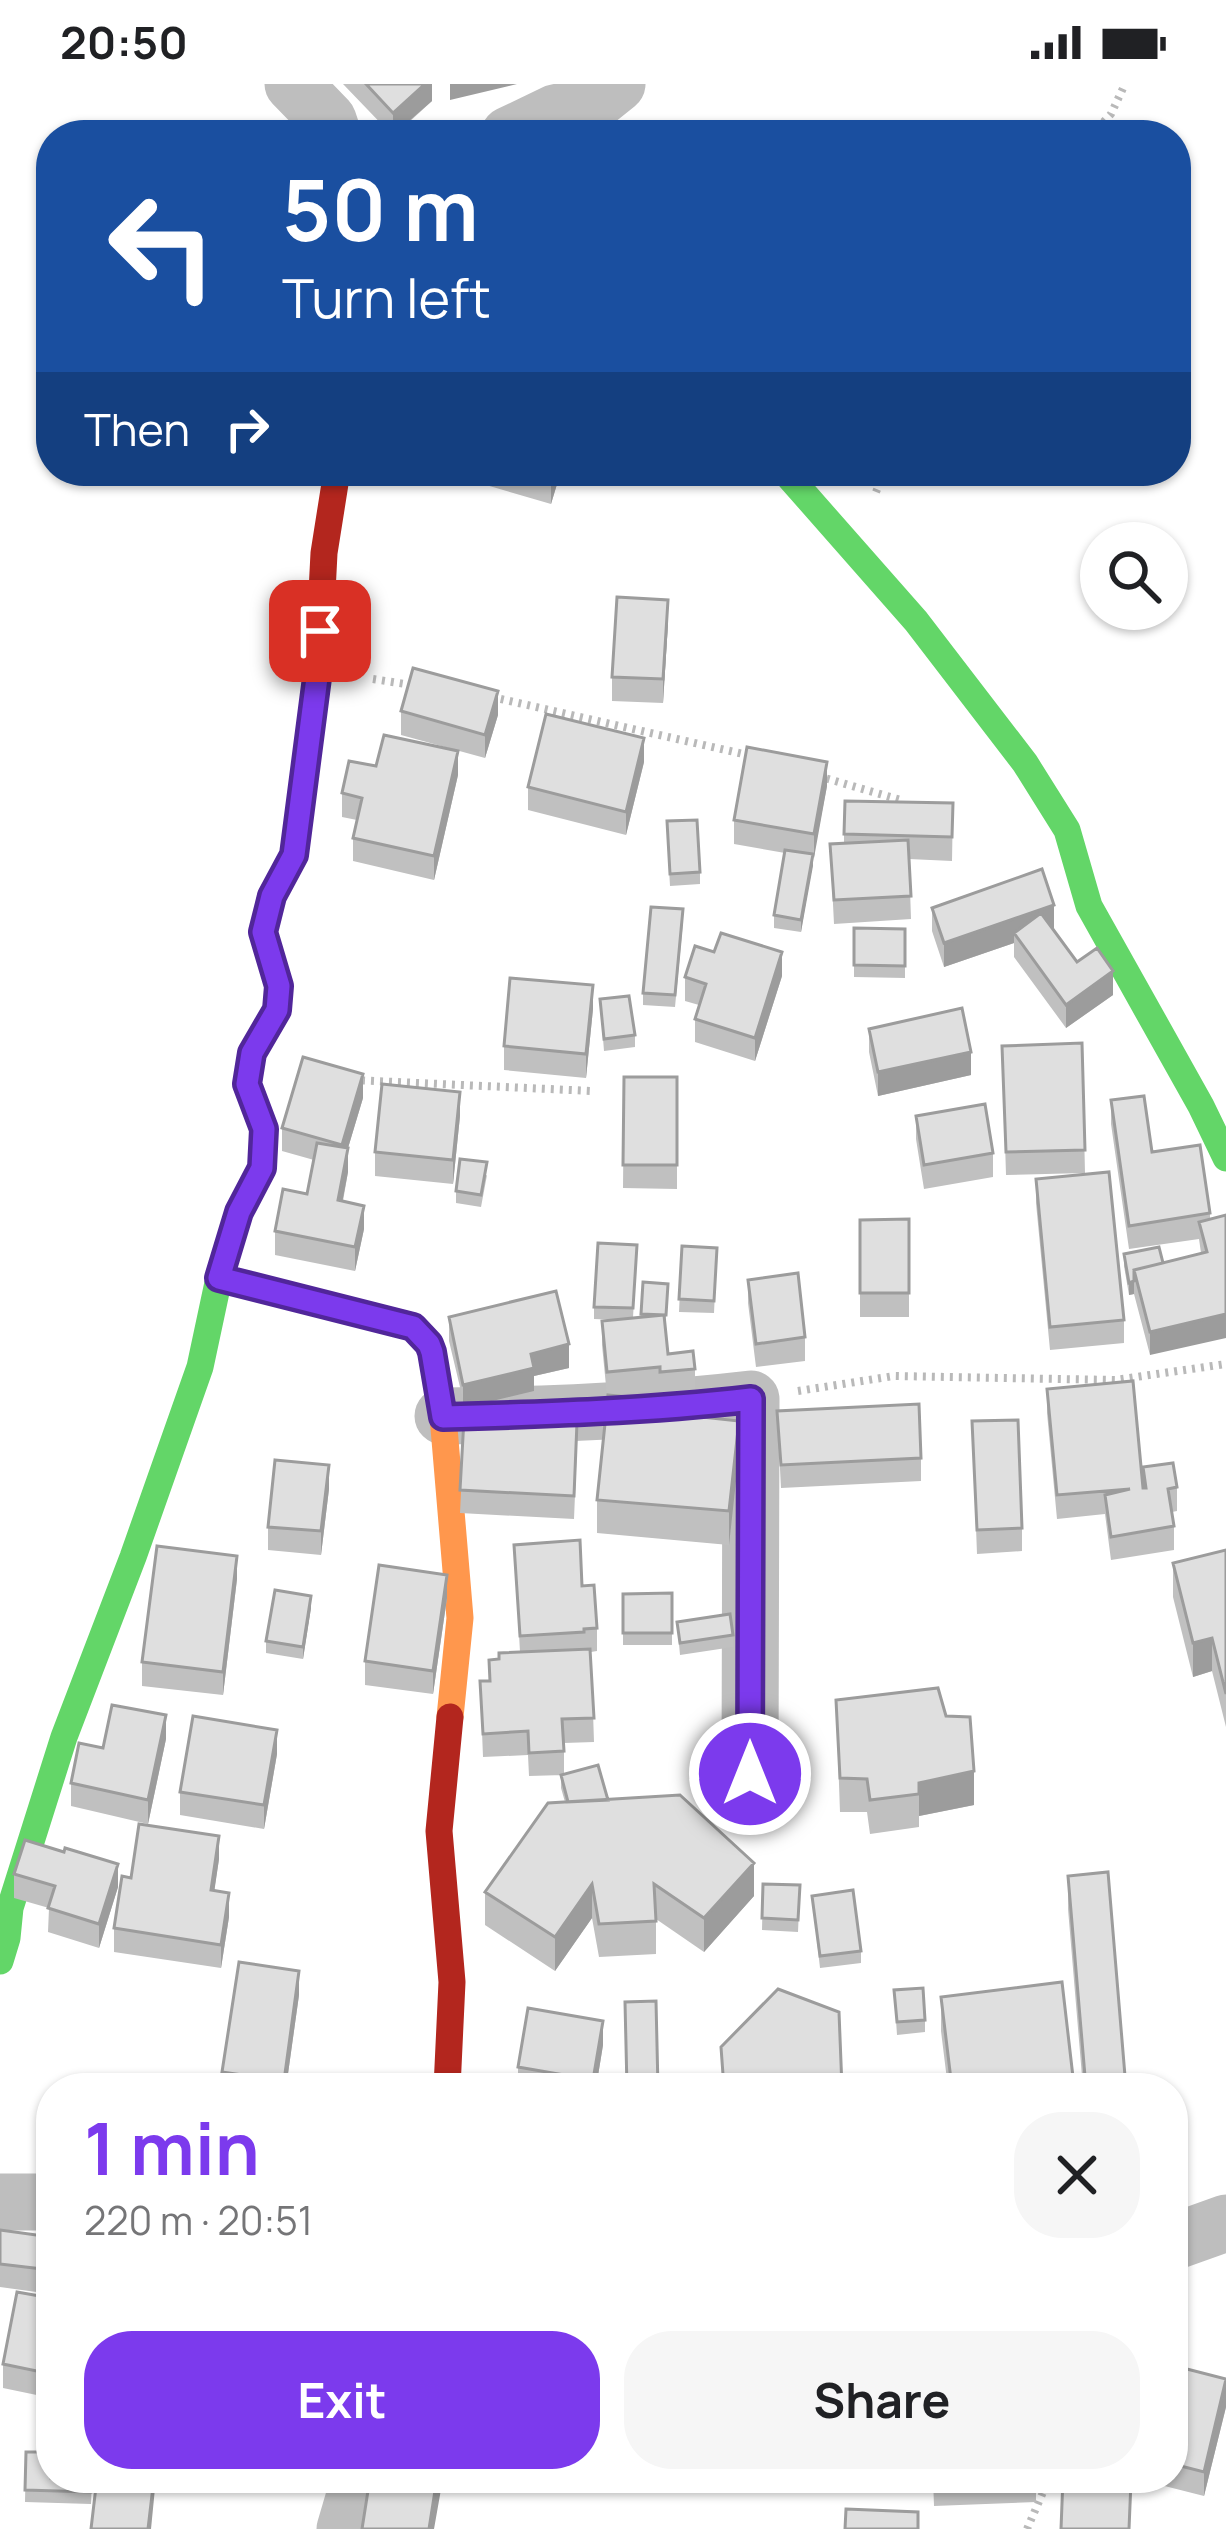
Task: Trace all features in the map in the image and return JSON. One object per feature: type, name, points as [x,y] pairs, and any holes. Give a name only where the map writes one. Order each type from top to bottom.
[{"type":"street","points":[[293,84],[328,120]]},
{"type":"street","points":[[540,120],[592,104],[617,84]]},
{"type":"street","points":[[0,1960],[10,1908],[64,1737],[200,1367],[239,1212],[262,1168],[264,1129],[247,1084],[252,1053],[277,1010],[279,986],[263,932],[272,896],[294,855],[318,670],[324,553],[335,486]]},
{"type":"street","points":[[797,486],[916,621],[1025,763],[1067,830],[1089,906],[1226,1158]]},
{"type":"street","points":[[219,1278],[413,1327],[432,1352],[443,1417],[460,1618],[439,1831],[452,1982],[449,2073]]},
{"type":"street","points":[[443,1417],[579,1413],[751,1399],[750,1774]]},
{"type":"street","points":[[0,2202],[36,2202]]},
{"type":"street","points":[[1188,2237],[1226,2223]]},
{"type":"street","points":[[345,2529],[356,2493]]},
{"type":"path","points":[[1105,120],[1125,84]]},
{"type":"path","points":[[318,670],[431,688]]},
{"type":"path","points":[[476,695],[752,756]]},
{"type":"path","points":[[817,775],[904,800]]},
{"type":"path","points":[[346,1080],[592,1091]]},
{"type":"path","points":[[751,1399],[893,1376],[1115,1381],[1226,1364]]},
{"type":"path","points":[[1027,2529],[1043,2493]]},
{"type":"building","points":[[366,84],[425,84],[393,113]]},
{"type":"building","points":[[617,597],[668,600],[663,679],[612,677]]},
{"type":"building","points":[[413,668],[498,691],[485,735],[401,711]]},
{"type":"building","points":[[546,714],[644,738],[626,812],[528,787]]},
{"type":"building","points":[[384,735],[458,751],[434,856],[353,838],[362,798],[342,793],[349,761],[376,766]]},
{"type":"building","points":[[747,747],[827,762],[814,834],[734,820]]},
{"type":"building","points":[[845,801],[953,803],[952,837],[844,834]]},
{"type":"building","points":[[697,820],[700,872],[670,874],[667,821]]},
{"type":"building","points":[[908,840],[911,896],[834,900],[830,844]]},
{"type":"building","points":[[785,850],[813,854],[801,920],[774,915]]},
{"type":"building","points":[[1042,869],[1054,905],[944,943],[932,908]]},
{"type":"building","points":[[651,907],[683,909],[675,995],[643,993]]},
{"type":"building","points":[[1041,913],[1077,962],[1097,948],[1113,971],[1066,1005],[1014,933]]},
{"type":"building","points":[[854,928],[905,929],[905,966],[854,965]]},
{"type":"building","points":[[721,933],[782,952],[755,1038],[695,1019],[706,984],[685,977],[695,946],[714,952]]},
{"type":"building","points":[[510,978],[593,985],[586,1054],[504,1046]]},
{"type":"building","points":[[629,996],[635,1035],[604,1039],[600,999]]},
{"type":"building","points":[[962,1008],[971,1052],[878,1072],[869,1029]]},
{"type":"building","points":[[1082,1043],[1085,1150],[1006,1152],[1002,1046]]},
{"type":"building","points":[[303,1057],[363,1074],[342,1145],[282,1128]]},
{"type":"building","points":[[624,1077],[677,1077],[677,1165],[623,1165]]},
{"type":"building","points":[[382,1084],[460,1092],[453,1160],[375,1152]]},
{"type":"building","points":[[1144,1096],[1152,1152],[1200,1145],[1210,1213],[1129,1226],[1111,1100]]},
{"type":"building","points":[[985,1104],[993,1153],[924,1165],[916,1116]]},
{"type":"building","points":[[317,1143],[348,1148],[338,1200],[364,1206],[355,1247],[275,1231],[283,1189],[307,1194]]},
{"type":"building","points":[[460,1159],[487,1162],[481,1195],[456,1191]]},
{"type":"building","points":[[1109,1172],[1124,1320],[1050,1327],[1036,1179]]},
{"type":"building","points":[[1226,1215],[1226,1314],[1150,1332],[1134,1270],[1207,1252],[1199,1222]]},
{"type":"building","points":[[909,1219],[909,1293],[860,1293],[860,1220]]},
{"type":"building","points":[[598,1243],[637,1245],[633,1308],[594,1307]]},
{"type":"building","points":[[682,1246],[717,1248],[714,1301],[679,1299]]},
{"type":"building","points":[[1159,1247],[1163,1263],[1134,1270],[1134,1281],[1129,1283],[1124,1254]]},
{"type":"building","points":[[798,1273],[805,1337],[756,1344],[748,1280]]},
{"type":"building","points":[[643,1282],[668,1284],[666,1315],[641,1314]]},
{"type":"building","points":[[556,1291],[569,1344],[531,1354],[534,1368],[463,1385],[449,1317]]},
{"type":"building","points":[[664,1315],[668,1354],[693,1351],[695,1369],[607,1372],[602,1321]]},
{"type":"building","points":[[1133,1381],[1143,1488],[1143,1467],[1173,1463],[1177,1487],[1168,1489],[1174,1526],[1111,1537],[1105,1495],[1130,1489],[1057,1495],[1047,1389]]},
{"type":"building","points":[[608,1395],[648,1399],[646,1411],[739,1421],[729,1511],[597,1500]]},
{"type":"building","points":[[465,1401],[519,1403],[518,1419],[577,1422],[574,1496],[460,1490]]},
{"type":"building","points":[[919,1404],[921,1458],[781,1465],[777,1411]]},
{"type":"building","points":[[1018,1420],[1022,1528],[977,1530],[972,1421]]},
{"type":"building","points":[[275,1460],[329,1465],[321,1531],[268,1527]]},
{"type":"building","points":[[580,1540],[582,1586],[594,1585],[597,1628],[520,1636],[514,1545]]},
{"type":"building","points":[[157,1546],[237,1556],[223,1672],[142,1662]]},
{"type":"building","points":[[1226,1550],[1226,1694],[1212,1638],[1193,1643],[1173,1563]]},
{"type":"building","points":[[379,1565],[447,1575],[433,1671],[365,1661]]},
{"type":"building","points":[[275,1590],[311,1596],[303,1647],[266,1641]]},
{"type":"building","points":[[672,1593],[672,1633],[623,1633],[623,1594]]},
{"type":"building","points":[[730,1614],[733,1635],[680,1643],[677,1622]]},
{"type":"building","points":[[590,1649],[594,1718],[562,1719],[564,1751],[529,1753],[528,1731],[483,1734],[480,1681],[490,1681],[489,1660],[499,1659],[499,1653]]},
{"type":"building","points":[[938,1688],[946,1716],[970,1717],[974,1771],[919,1783],[919,1794],[870,1800],[867,1779],[840,1778],[836,1700]]},
{"type":"building","points":[[112,1705],[166,1715],[148,1800],[71,1783],[79,1743],[103,1748]]},
{"type":"building","points":[[193,1716],[277,1730],[264,1805],[180,1792]]},
{"type":"building","points":[[598,1765],[608,1800],[568,1802],[561,1775]]},
{"type":"building","points":[[680,1795],[754,1863],[704,1918],[654,1884],[656,1921],[599,1924],[592,1884],[555,1937],[485,1892],[548,1803]]},
{"type":"building","points":[[139,1824],[219,1836],[211,1890],[229,1893],[221,1945],[114,1928],[122,1876],[131,1878]]},
{"type":"building","points":[[25,1840],[118,1864],[99,1924],[48,1908],[55,1886],[14,1874]]},
{"type":"building","points":[[1108,1872],[1125,2073],[1085,2073],[1068,1876]]},
{"type":"building","points":[[763,1884],[800,1885],[798,1920],[762,1918]]},
{"type":"building","points":[[853,1890],[861,1951],[820,1956],[812,1896]]},
{"type":"building","points":[[239,1962],[299,1971],[285,2073],[222,2072]]},
{"type":"building","points":[[1062,1982],[1073,2073],[950,2073],[941,1997]]},
{"type":"building","points":[[923,1988],[925,2020],[897,2022],[894,1990]]},
{"type":"building","points":[[778,1989],[839,2012],[841,2073],[723,2073],[721,2047]]},
{"type":"building","points":[[656,2001],[658,2073],[627,2073],[625,2002]]},
{"type":"building","points":[[528,2008],[603,2021],[594,2073],[518,2067]]},
{"type":"building","points":[[0,2230],[36,2235],[36,2268],[0,2264]]},
{"type":"building","points":[[17,2292],[36,2295],[36,2371],[3,2364]]},
{"type":"building","points":[[1188,2369],[1226,2379],[1204,2472],[1188,2468]]},
{"type":"building","points":[[26,2452],[36,2452],[36,2490],[25,2490]]},
{"type":"building","points":[[95,2493],[152,2493],[148,2529],[91,2529]]},
{"type":"building","points":[[368,2493],[435,2493],[429,2529],[362,2529]]},
{"type":"building","points":[[1062,2493],[1130,2493],[1129,2529],[1061,2529]]},
{"type":"building","points":[[846,2509],[918,2512],[918,2529],[845,2529]]},
{"type":"traffic: fast","points":[[797,486],[916,621],[1025,763],[1067,830],[1089,906],[1226,1158]]},
{"type":"traffic: fast","points":[[0,1961],[10,1908],[64,1737],[200,1367],[239,1212],[263,1168],[264,1129],[247,1083],[252,1053],[272,1019]]},
{"type":"traffic: slow","points":[[219,1278],[413,1326],[429,1344],[443,1416],[460,1618],[450,1717]]},
{"type":"traffic: jam","points":[[272,1019],[279,985],[263,932],[271,896],[294,855],[318,670],[324,553],[335,486]]},
{"type":"traffic: jam","points":[[448,2073],[452,1982],[439,1831],[450,1717]]},
{"type":"route","points":[[320,631],[294,855],[272,896],[263,932],[279,986],[277,1010],[252,1053],[247,1084],[264,1129],[262,1168],[239,1212],[219,1278],[413,1327],[432,1352],[443,1417],[557,1414],[751,1399],[750,1774]]}]
